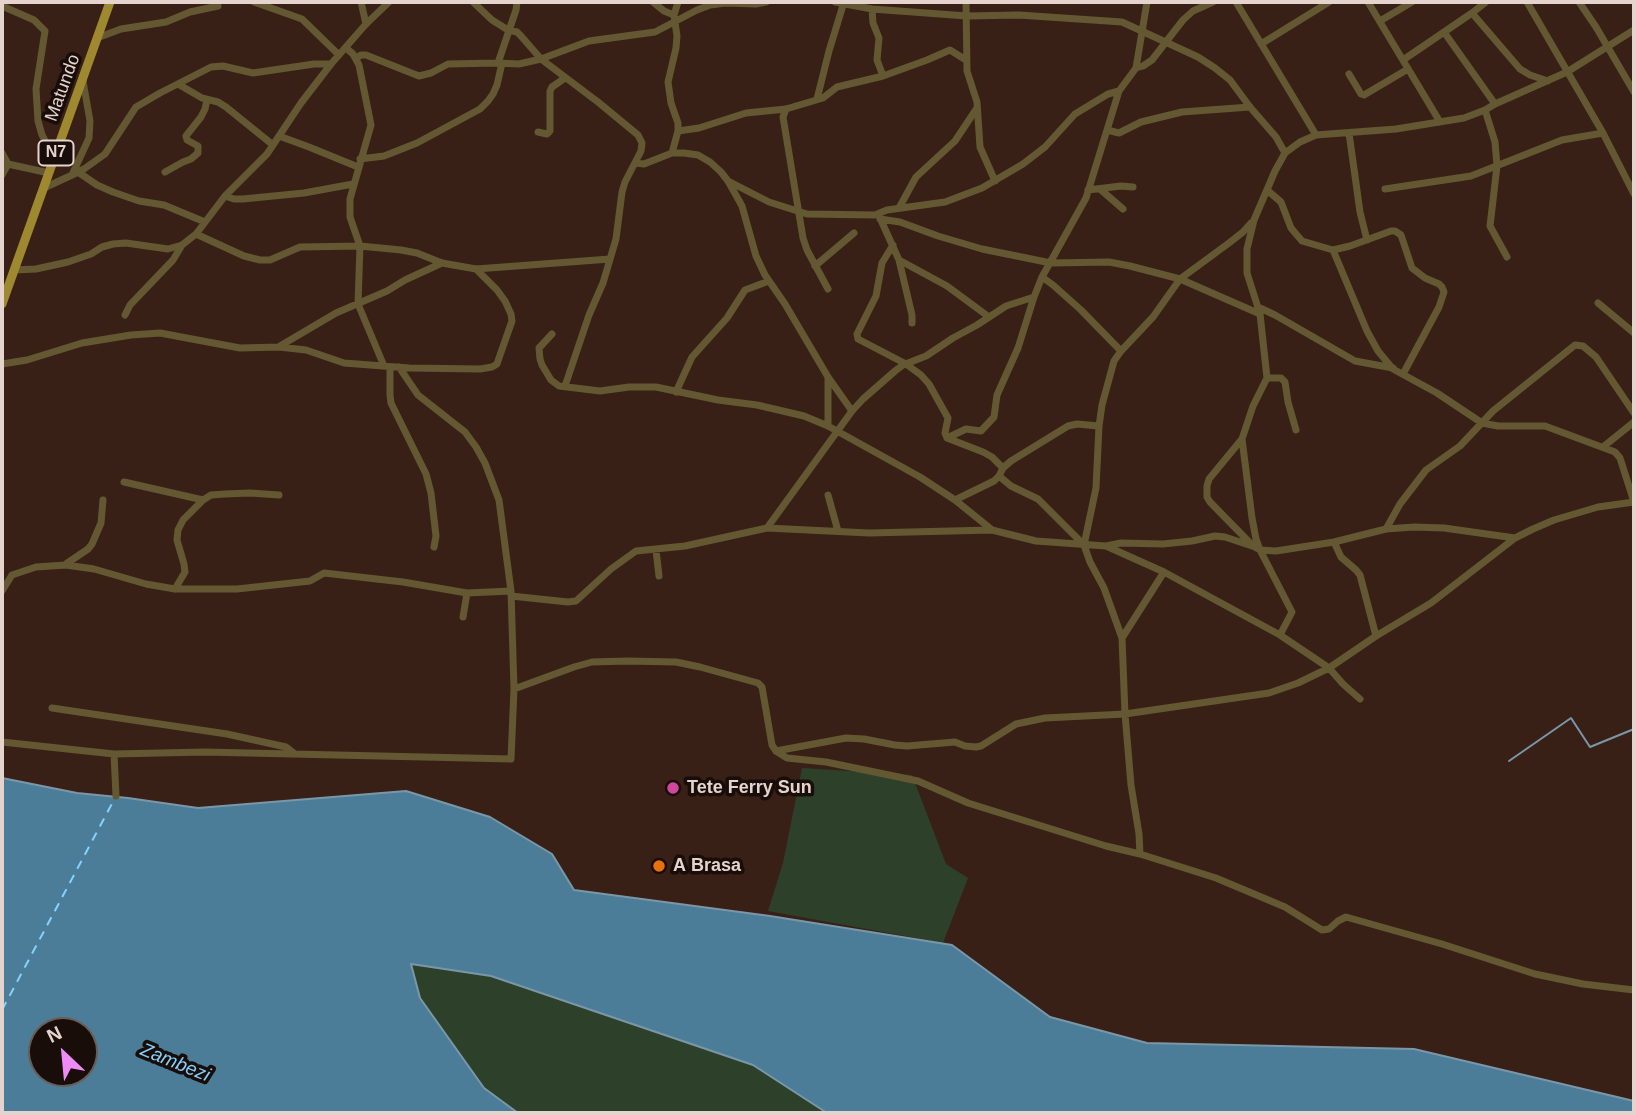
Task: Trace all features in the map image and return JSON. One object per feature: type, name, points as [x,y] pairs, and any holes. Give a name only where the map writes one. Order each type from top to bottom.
[{"type":"main road","name":"Matundo","points":[[2,304],[110,2]]},
{"type":"street","points":[[254,2],[302,19],[339,55]]},
{"type":"street","points":[[361,2],[366,24]]},
{"type":"street","points":[[125,315],[130,305],[173,260],[182,245],[196,234],[225,195],[267,154],[331,64],[389,2]]},
{"type":"street","points":[[473,2],[482,12],[522,36],[541,60],[598,102],[641,139],[642,148],[622,192],[616,239],[603,283],[565,386]]},
{"type":"street","points":[[279,136],[359,163],[417,143],[480,109],[493,94],[517,2]]},
{"type":"street","points":[[653,2],[674,19]]},
{"type":"street","points":[[672,153],[678,123],[669,96],[668,82],[676,48],[674,19],[678,2]]},
{"type":"street","points":[[356,58],[366,55],[419,76],[448,64],[519,64],[541,60],[589,41],[655,32],[674,19],[710,5],[766,2]]},
{"type":"street","points":[[817,99],[841,2],[873,9],[967,16],[1019,15],[1115,20],[1142,30],[1215,68],[1230,80],[1276,137],[1285,153]]},
{"type":"street","points":[[966,2],[967,71],[975,95],[980,147],[995,181]]},
{"type":"street","points":[[947,439],[966,429],[981,432],[995,414],[997,395],[1011,365],[1042,277],[1086,198],[1119,91],[1136,68],[1147,2]]},
{"type":"street","points":[[1136,68],[1152,60],[1193,11],[1213,2]]},
{"type":"street","points":[[1236,2],[1316,135]]},
{"type":"street","points":[[1261,44],[1329,2]]},
{"type":"street","points":[[1368,2],[1440,122]]},
{"type":"street","points":[[1380,21],[1412,2]]},
{"type":"street","points":[[1403,60],[1486,2]]},
{"type":"street","points":[[1527,2],[1631,180],[1634,194]]},
{"type":"street","points":[[1579,2],[1634,92]]},
{"type":"street","points":[[2,6],[34,20],[45,32],[36,89],[38,121],[54,157]]},
{"type":"street","points":[[97,38],[121,29],[166,22],[190,12],[218,6]]},
{"type":"street","points":[[873,9],[873,23],[879,38],[877,60],[883,76]]},
{"type":"street","points":[[1472,13],[1520,69],[1548,81]]},
{"type":"street","points":[[1280,635],[1292,612],[1256,548],[1210,502],[1207,492],[1209,479],[1242,439],[1253,406],[1267,378],[1259,310],[1247,272],[1247,249],[1254,220],[1285,153],[1316,135],[1396,129],[1464,118],[1567,72],[1634,30]]},
{"type":"street","points":[[1444,32],[1495,104]]},
{"type":"street","points":[[345,48],[356,58],[359,65],[371,125],[350,199],[350,217],[360,246],[358,303],[387,367],[391,403],[426,474],[436,536],[434,547]]},
{"type":"street","points":[[678,131],[699,128],[746,113],[786,109],[825,97],[836,87],[883,76],[950,50],[966,60]]},
{"type":"street","points":[[44,188],[75,174],[105,154],[136,107],[195,75],[217,66],[253,72],[331,64]]},
{"type":"street","points":[[1349,74],[1364,95],[1408,69]]},
{"type":"street","points":[[538,132],[547,134],[550,131],[550,92],[552,87],[565,78]]},
{"type":"street","points":[[75,174],[91,129],[83,80]]},
{"type":"street","points":[[178,84],[226,107],[273,145]]},
{"type":"street","points":[[879,216],[899,208],[945,202],[995,181],[1045,147],[1074,114],[1119,91]]},
{"type":"street","points":[[165,172],[198,153],[198,146],[186,139],[201,117],[207,100]]},
{"type":"street","points":[[899,208],[917,175],[955,141],[977,107]]},
{"type":"street","points":[[1107,130],[1119,133],[1141,122],[1182,112],[1250,107]]},
{"type":"street","points":[[786,109],[783,117],[803,237],[828,289]]},
{"type":"street","points":[[1485,110],[1495,142],[1497,166],[1490,226],[1507,257]]},
{"type":"street","points":[[1349,133],[1360,212],[1367,240]]},
{"type":"street","points":[[1385,189],[1471,176],[1562,141],[1603,133]]},
{"type":"street","points":[[635,163],[645,164],[672,153],[698,155],[710,162],[728,181],[743,206],[756,257],[828,377],[852,411]]},
{"type":"street","points":[[2,154],[8,164],[49,173]]},
{"type":"street","points":[[2,175],[8,164]]},
{"type":"street","points":[[75,174],[113,192],[139,201],[164,205],[205,222]]},
{"type":"street","points":[[728,181],[769,202],[807,214],[879,216],[982,249],[1051,263],[1109,262],[1180,279],[1275,315],[1355,360],[1393,369],[1437,393],[1482,423],[1498,426],[1545,426],[1615,452],[1620,458],[1634,502],[1577,513],[1544,524],[1515,538],[1431,603],[1329,668],[1269,693],[1125,714],[1030,720],[1016,724],[976,747],[956,742],[895,746],[846,738],[776,751]]},
{"type":"street","points":[[225,195],[243,199],[304,193],[353,184]]},
{"type":"street","points":[[1111,197],[1113,187]]},
{"type":"street","points":[[1088,190],[1133,187]]},
{"type":"street","points":[[1100,189],[1124,209]]},
{"type":"street","points":[[1268,190],[1281,202],[1292,228],[1302,241],[1333,250],[1391,231],[1398,232],[1412,268],[1425,278],[1440,284],[1444,290],[1439,307],[1403,374]]},
{"type":"street","points":[[879,216],[899,260],[912,323]]},
{"type":"street","points":[[1084,545],[1096,488],[1099,426],[1114,361],[1153,317],[1180,279],[1230,243],[1254,220]]},
{"type":"street","points":[[815,266],[855,233]]},
{"type":"street","points":[[196,234],[244,257],[260,260],[270,260],[300,247],[360,246],[409,251],[442,263],[476,270],[610,258]]},
{"type":"street","points":[[14,270],[36,269],[68,262],[113,244],[126,243],[168,249],[182,245]]},
{"type":"street","points":[[893,245],[882,263],[876,296],[857,337],[906,364],[925,379],[946,413],[947,439]]},
{"type":"street","points":[[1333,250],[1367,331],[1378,351],[1393,369]]},
{"type":"street","points":[[899,260],[947,286],[989,317]]},
{"type":"street","points":[[279,347],[336,313],[442,263]]},
{"type":"street","points":[[2,364],[27,360],[82,343],[160,333],[240,348],[279,347],[306,351],[344,363],[387,367],[492,367],[497,364],[512,314],[497,290],[476,270]]},
{"type":"street","points":[[1042,277],[1081,310],[1121,351]]},
{"type":"street","points":[[676,392],[692,357],[727,318],[745,290],[769,281]]},
{"type":"street","points":[[767,528],[852,411],[895,370],[926,356],[1006,306],[1034,297]]},
{"type":"street","points":[[1598,303],[1634,334]]},
{"type":"street","points":[[552,334],[539,348],[540,359],[551,380],[559,386],[600,391],[642,386],[757,405],[804,416],[838,431],[920,477],[955,500],[992,530]]},
{"type":"street","points":[[1385,529],[1426,470],[1455,450],[1497,408],[1575,345],[1583,346],[1596,358],[1634,413]]},
{"type":"street","points":[[2,742],[114,754],[205,752],[511,759],[514,689],[511,593],[499,500],[485,463],[465,432],[418,395],[399,367]]},
{"type":"street","points":[[828,377],[828,426]]},
{"type":"street","points":[[1267,378],[1281,378],[1285,382],[1296,430]]},
{"type":"street","points":[[1603,447],[1634,422]]},
{"type":"street","points":[[955,500],[994,481],[1011,461],[1068,426],[1099,426]]},
{"type":"street","points":[[947,439],[992,457],[1011,486],[1038,499],[1084,545],[1104,588],[1122,638],[1125,714],[1140,854]]},
{"type":"street","points":[[1242,439],[1256,548]]},
{"type":"street","points":[[124,482],[203,500]]},
{"type":"street","points":[[175,589],[185,572],[177,540],[178,530],[183,520],[203,500],[211,495],[225,494],[279,495]]},
{"type":"street","points":[[828,495],[838,531]]},
{"type":"street","points":[[66,565],[92,544],[101,523],[103,500]]},
{"type":"street","points":[[2,590],[12,575],[36,567],[66,565],[94,569],[175,589],[237,589],[310,581],[324,573],[467,593],[511,593],[569,602],[576,601],[611,569],[641,550],[685,546],[767,528],[869,533],[992,530],[1036,541],[1106,546],[1121,543],[1163,544],[1215,536],[1276,551],[1334,542],[1385,529],[1414,527],[1444,528],[1515,538]]},
{"type":"street","points":[[1334,542],[1341,557],[1360,575],[1376,636]]},
{"type":"street","points":[[1106,546],[1164,572],[1280,635],[1329,668],[1360,699]]},
{"type":"street","points":[[656,550],[659,576]]},
{"type":"street","points":[[1122,638],[1164,572]]},
{"type":"street","points":[[463,617],[467,593]]},
{"type":"street","points":[[514,689],[592,662],[688,664],[758,683],[762,687],[772,745],[787,758],[826,762],[918,781],[968,803],[1216,878],[1285,907],[1322,930],[1329,929],[1346,918],[1442,944],[1535,974],[1583,984],[1634,990]]},
{"type":"street","points":[[52,708],[227,734],[286,747],[296,754]]},
{"type":"street","points":[[114,754],[116,796]]},
{"type":"green space","points":[[802,768],[912,775],[946,864],[968,878],[943,943],[768,911],[783,863]]},
{"type":"green space","points":[[411,963],[491,976],[753,1065],[827,1113],[518,1113],[484,1088],[420,998]]},
{"type":"water","name":"Zambezi","points":[[2,778],[77,793],[198,808],[406,791],[490,817],[552,854],[574,890],[770,916],[952,945],[1050,1017],[1147,1043],[1414,1049],[1634,1101],[1634,1113],[827,1113],[753,1065],[491,976],[411,964],[420,998],[484,1088],[518,1113],[2,1113]]},
{"type":"waterway","points":[[1509,761],[1571,718],[1590,747],[1634,729]]},
{"type":"ferry route","points":[[2,1010],[115,798]]},
{"type":"place","name":"Tete Ferry Sun","points":[[673,788]]},
{"type":"place","name":"A Brasa","points":[[659,866]]}]
